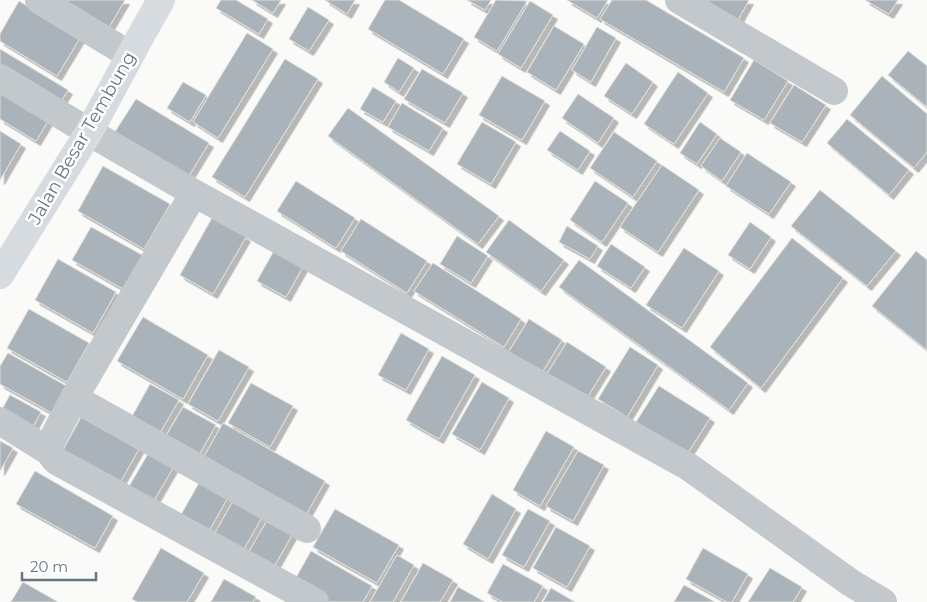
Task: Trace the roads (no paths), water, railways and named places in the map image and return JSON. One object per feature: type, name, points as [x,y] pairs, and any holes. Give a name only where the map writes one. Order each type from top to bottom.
[{"type":"highway","name":"Jalan Besar Tembung","points":[[0,275],[89,132],[162,0]]},
{"type":"street","points":[[39,0],[130,55]]},
{"type":"street","points":[[679,0],[834,91]]},
{"type":"street","points":[[0,78],[194,193],[689,467],[845,592],[882,602]]},
{"type":"street","points":[[194,193],[74,398],[50,444],[50,452],[52,458],[58,462],[315,602]]},
{"type":"street","points":[[74,398],[307,528]]},
{"type":"street","points":[[0,421],[50,452]]}]
